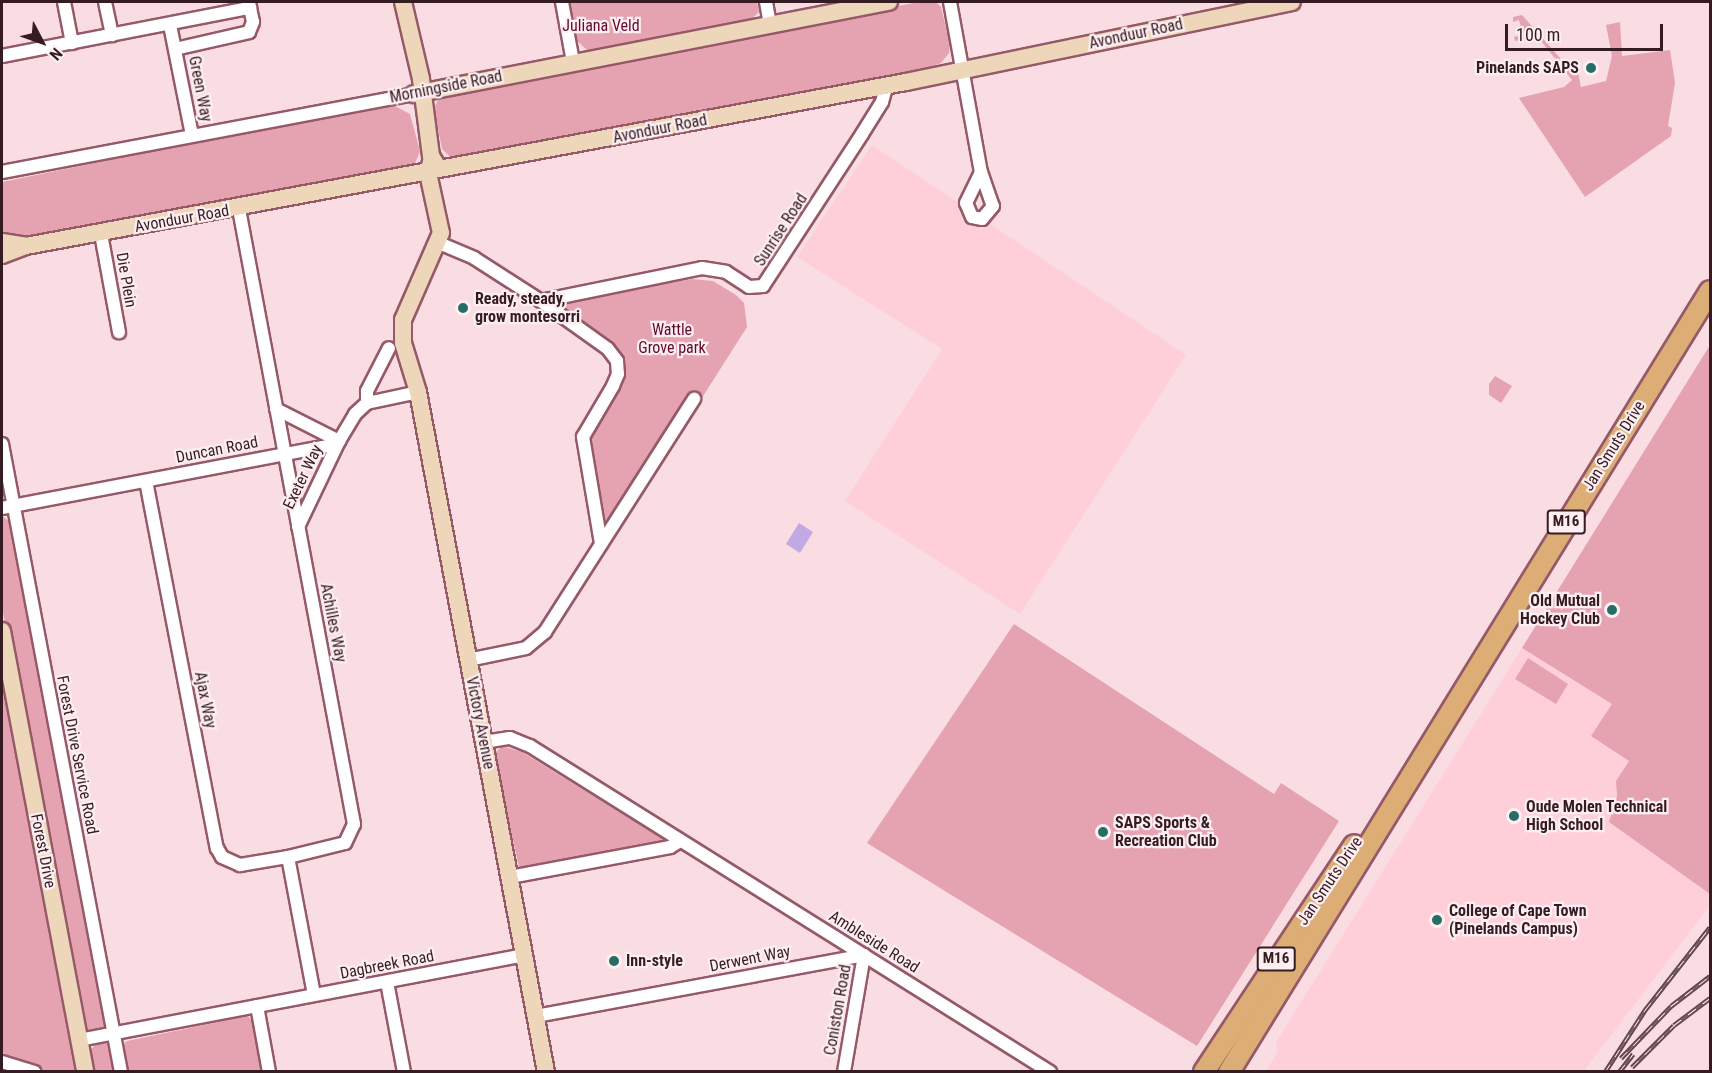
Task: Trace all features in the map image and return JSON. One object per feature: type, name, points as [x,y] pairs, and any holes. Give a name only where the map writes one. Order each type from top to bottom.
[{"type":"main road","name":"Jan Smuts Drive","points":[[1228,1071],[1710,291]]},
{"type":"main road","name":"Jan Smuts Drive","points":[[1204,1071],[1360,836],[1422,754]]},
{"type":"street","points":[[64,2],[72,43]]},
{"type":"street","points":[[105,2],[112,35]]},
{"type":"street","points":[[562,2],[573,62]]},
{"type":"street","points":[[766,2],[771,25]]},
{"type":"street","name":"Morningside Road","points":[[2,172],[889,2]]},
{"type":"street","points":[[950,2],[981,172]]},
{"type":"street","name":"Avonduur Road","points":[[2,255],[26,246],[239,209],[433,167],[886,85],[1292,2]]},
{"type":"street","name":"Green Way","points":[[2,56],[170,25],[250,5],[253,22],[249,32],[175,49]]},
{"type":"street","name":"Victory Avenue","points":[[404,7],[433,167],[450,219],[444,245],[403,320],[403,343],[418,392],[546,1071]]},
{"type":"street","name":"Green Way","points":[[170,25],[192,135]]},
{"type":"street","name":"Sunrise Road","points":[[541,301],[702,268],[726,272],[748,286],[763,286],[882,102],[886,85]]},
{"type":"street","name":"Achilles Way","points":[[239,209],[354,824],[345,843],[288,857]]},
{"type":"street","name":"Die Plein","points":[[101,234],[118,332]]},
{"type":"street","name":"Avonduur Road","points":[[2,242],[26,246]]},
{"type":"street","points":[[444,245],[474,258],[541,301],[608,349],[617,361],[618,374],[613,386],[582,437],[601,543]]},
{"type":"street","points":[[367,403],[367,391],[389,348]]},
{"type":"street","points":[[276,409],[339,441],[355,414],[367,403],[418,392]]},
{"type":"street","points":[[468,660],[514,652],[537,642],[694,399]]},
{"type":"street","name":"Duncan Road","points":[[8,507],[285,454],[339,441]]},
{"type":"street","name":"Exeter Way","points":[[298,527],[339,441]]},
{"type":"street","name":"Forest Drive Service Road","points":[[2,444],[8,507],[121,1071]]},
{"type":"street","name":"Ajax Way","points":[[146,481],[217,848],[222,857],[240,865],[288,857]]},
{"type":"street","name":"Forest Drive","points":[[2,631],[5,667],[85,1071]]},
{"type":"street","name":"Ambleside Road","points":[[484,742],[510,738],[520,741],[1050,1071]]},
{"type":"street","points":[[510,877],[670,848],[680,841]]},
{"type":"street","points":[[288,857],[314,995]]},
{"type":"street","name":"Dagbreek Road","points":[[79,1040],[524,955]]},
{"type":"street","name":"Derwent Way","points":[[536,1016],[864,955]]},
{"type":"street","name":"Coniston Road","points":[[844,1071],[864,955]]},
{"type":"street","points":[[387,982],[404,1071]]},
{"type":"street","points":[[257,1006],[269,1071]]},
{"type":"street","points":[[2,1062],[34,1071]]},
{"type":"shaded area","points":[[872,145],[1186,355],[1020,614],[845,501],[942,349],[797,257]]},
{"type":"shaded area","points":[[799,523],[813,532],[800,553],[786,544]]},
{"type":"shaded area","points":[[1522,648],[1612,704],[1629,761],[1616,781],[1617,796],[1609,822],[1710,894],[1710,905],[1584,1071],[1265,1072],[1278,1052],[1276,1042]]},
{"type":"green space","name":"Juliana Veld","points":[[567,2],[757,2],[759,12],[746,24],[589,52],[575,39]]},
{"type":"green space","points":[[919,2],[936,2],[941,7],[950,44],[949,53],[941,63],[922,70],[861,85],[453,160],[442,149],[434,108],[440,96]]},
{"type":"green space","points":[[1522,15],[1570,69],[1578,72],[1581,87],[1606,81],[1612,56],[1606,25],[1620,22],[1622,56],[1670,50],[1675,83],[1668,126],[1672,128],[1671,136],[1585,197],[1519,98],[1564,87],[1572,80],[1537,36],[1515,41],[1514,37],[1523,35],[1519,20],[1513,22],[1513,17]]},
{"type":"green space","points":[[389,103],[410,114],[420,151],[414,166],[37,238],[2,240],[2,182]]},
{"type":"green space","name":"Wattle Grove park","points":[[692,279],[713,281],[736,295],[744,303],[747,327],[656,470],[610,523],[602,523],[587,440],[621,367],[558,307],[563,302]]},
{"type":"green space","points":[[1710,345],[1710,894],[1609,822],[1617,796],[1616,781],[1629,761],[1591,736],[1612,704],[1522,648]]},
{"type":"green space","points":[[1495,376],[1512,386],[1501,403],[1489,395],[1489,384]]},
{"type":"green space","points":[[2,516],[12,523],[107,1024],[101,1032],[90,1034],[81,1027],[2,607]]},
{"type":"green space","name":"SAPS Sports & Recreation Club","points":[[1014,624],[1274,794],[1281,783],[1339,821],[1197,1046],[867,843]]},
{"type":"green space","points":[[1528,658],[1568,684],[1556,704],[1515,679]]},
{"type":"green space","points":[[2,684],[76,1071],[38,1071],[2,1062]]},
{"type":"green space","points":[[502,746],[522,752],[663,839],[665,844],[520,872],[494,754]]},
{"type":"green space","points":[[247,1016],[255,1022],[264,1071],[124,1071],[121,1046],[127,1041]]},
{"type":"green space","points":[[104,1042],[112,1048],[117,1071],[91,1071],[87,1054],[95,1045]]},
{"type":"railway","points":[[1605,1072],[1645,1010],[1710,927]]},
{"type":"railway","points":[[1621,1058],[1671,1006],[1710,976]]},
{"type":"railway","points":[[1632,1067],[1674,1025],[1710,998]]},
{"type":"railway","points":[[1619,1072],[1633,1054]]},
{"type":"place","name":"Pinelands SAPS","points":[[1591,68]]},
{"type":"place","name":"Ready, steady, grow montesorri","points":[[463,308]]},
{"type":"place","name":"Old Mutual Hockey Club","points":[[1612,610]]},
{"type":"place","name":"Oude Molen Technical High School","points":[[1514,816]]},
{"type":"place","name":"SAPS Sports & Recreation Club","points":[[1103,832]]},
{"type":"place","name":"College of Cape Town (Pinelands Campus)","points":[[1437,920]]},
{"type":"place","name":"Inn-style","points":[[614,961]]}]
